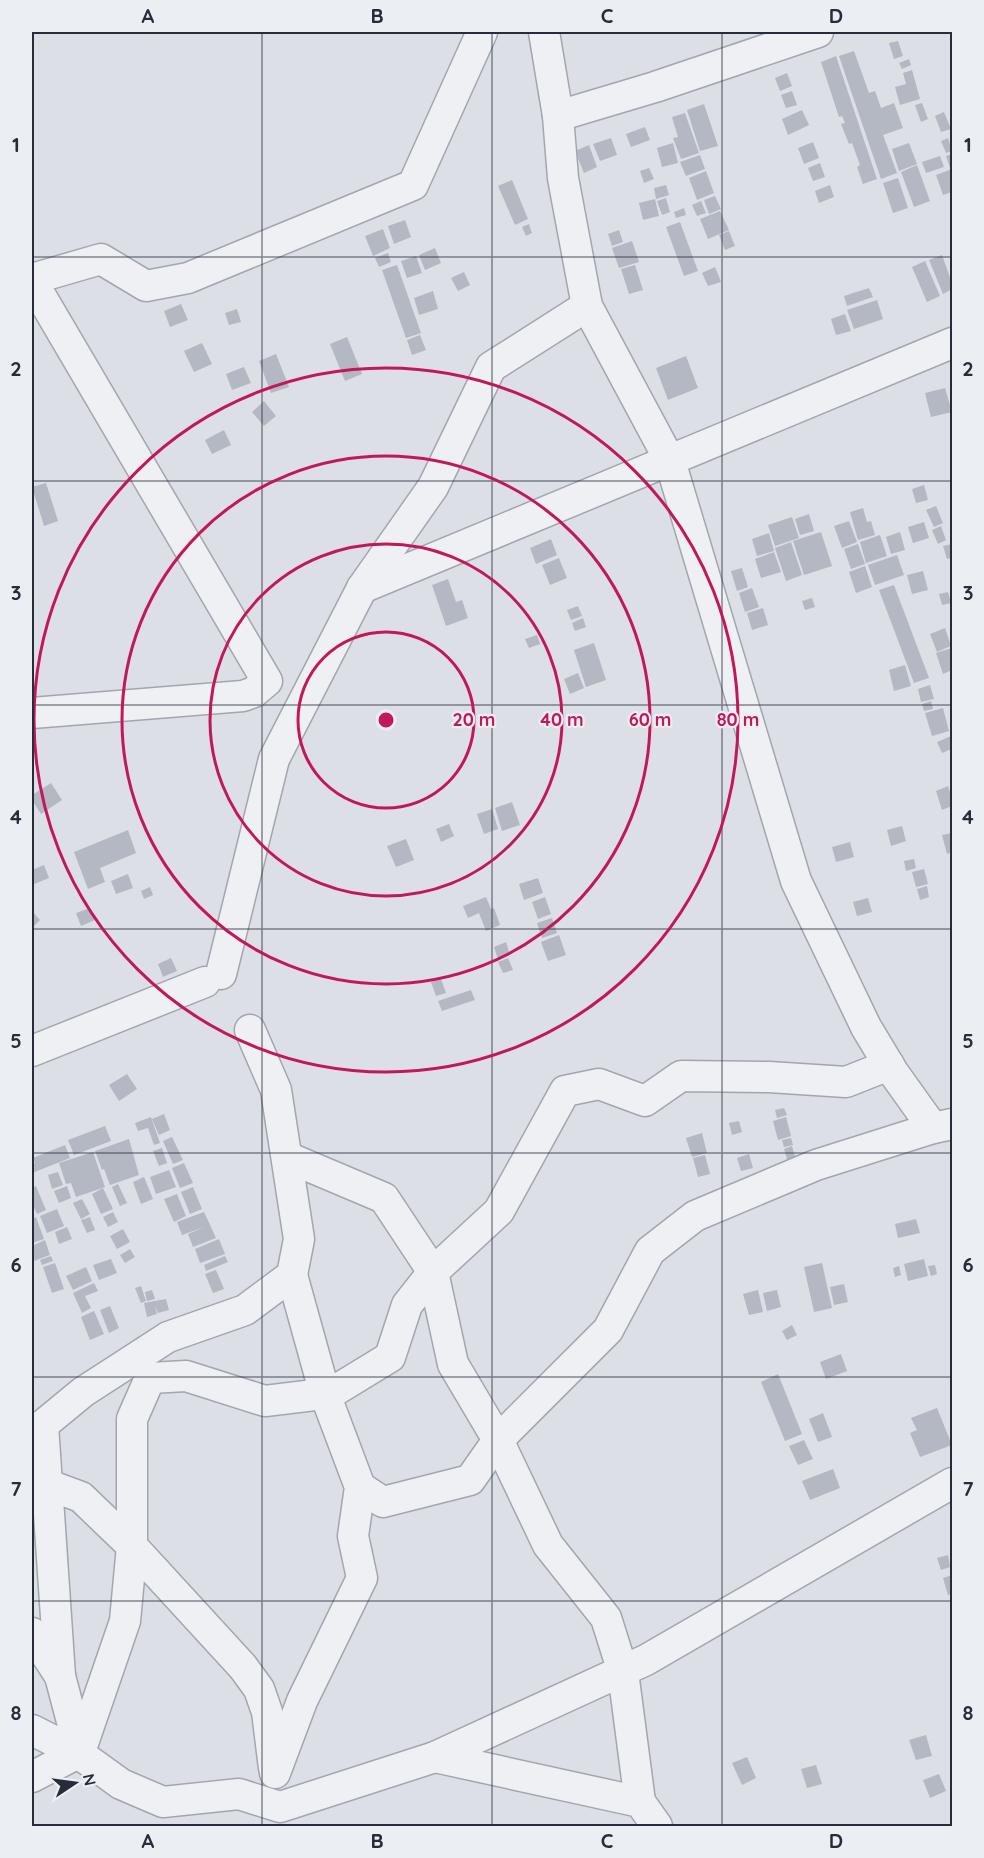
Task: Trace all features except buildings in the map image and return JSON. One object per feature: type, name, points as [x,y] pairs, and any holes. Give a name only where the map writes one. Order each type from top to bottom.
[{"type":"street","points":[[360,1487],[383,1502],[470,1480],[498,1440],[608,1330],[650,1251],[695,1216],[816,1165],[943,1126],[889,1065],[866,1027],[796,881],[670,461],[587,306],[563,178],[558,116],[544,32]]},
{"type":"street","points":[[558,116],[655,87],[818,32]]},
{"type":"street","points":[[32,713],[243,696],[254,692],[267,681],[32,280],[101,259],[146,286],[188,278],[413,185],[470,36]]},
{"type":"street","points":[[32,1051],[213,978],[274,759],[362,588],[433,487],[491,367],[587,306]]},
{"type":"street","points":[[362,588],[952,343]]},
{"type":"street","points":[[250,1030],[276,1090],[299,1239],[292,1275],[325,1394],[360,1487],[352,1536],[362,1578],[302,1701],[275,1773]]},
{"type":"street","points":[[32,1777],[79,1752],[124,1622],[132,1546],[132,1419],[150,1378],[186,1376],[265,1401],[331,1393],[390,1357],[407,1305],[433,1272],[499,1211],[565,1091],[599,1084],[645,1101],[681,1076],[769,1077],[846,1082],[889,1065]]},
{"type":"street","points":[[287,1156],[384,1198],[433,1272],[453,1364],[498,1440],[548,1545],[606,1618],[622,1672],[640,1802],[657,1827]]},
{"type":"street","points":[[79,1752],[60,1676],[39,1484],[37,1430],[83,1392],[168,1337],[245,1310],[292,1275]]},
{"type":"street","points":[[32,1730],[79,1752],[121,1784],[163,1802],[239,1794],[282,1817],[435,1757],[622,1672],[952,1483]]},
{"type":"street","points":[[39,1484],[81,1497],[132,1546],[243,1667],[260,1689],[267,1712],[282,1817]]},
{"type":"street","points":[[32,1633],[60,1676]]},
{"type":"street","points":[[435,1757],[640,1802]]}]
